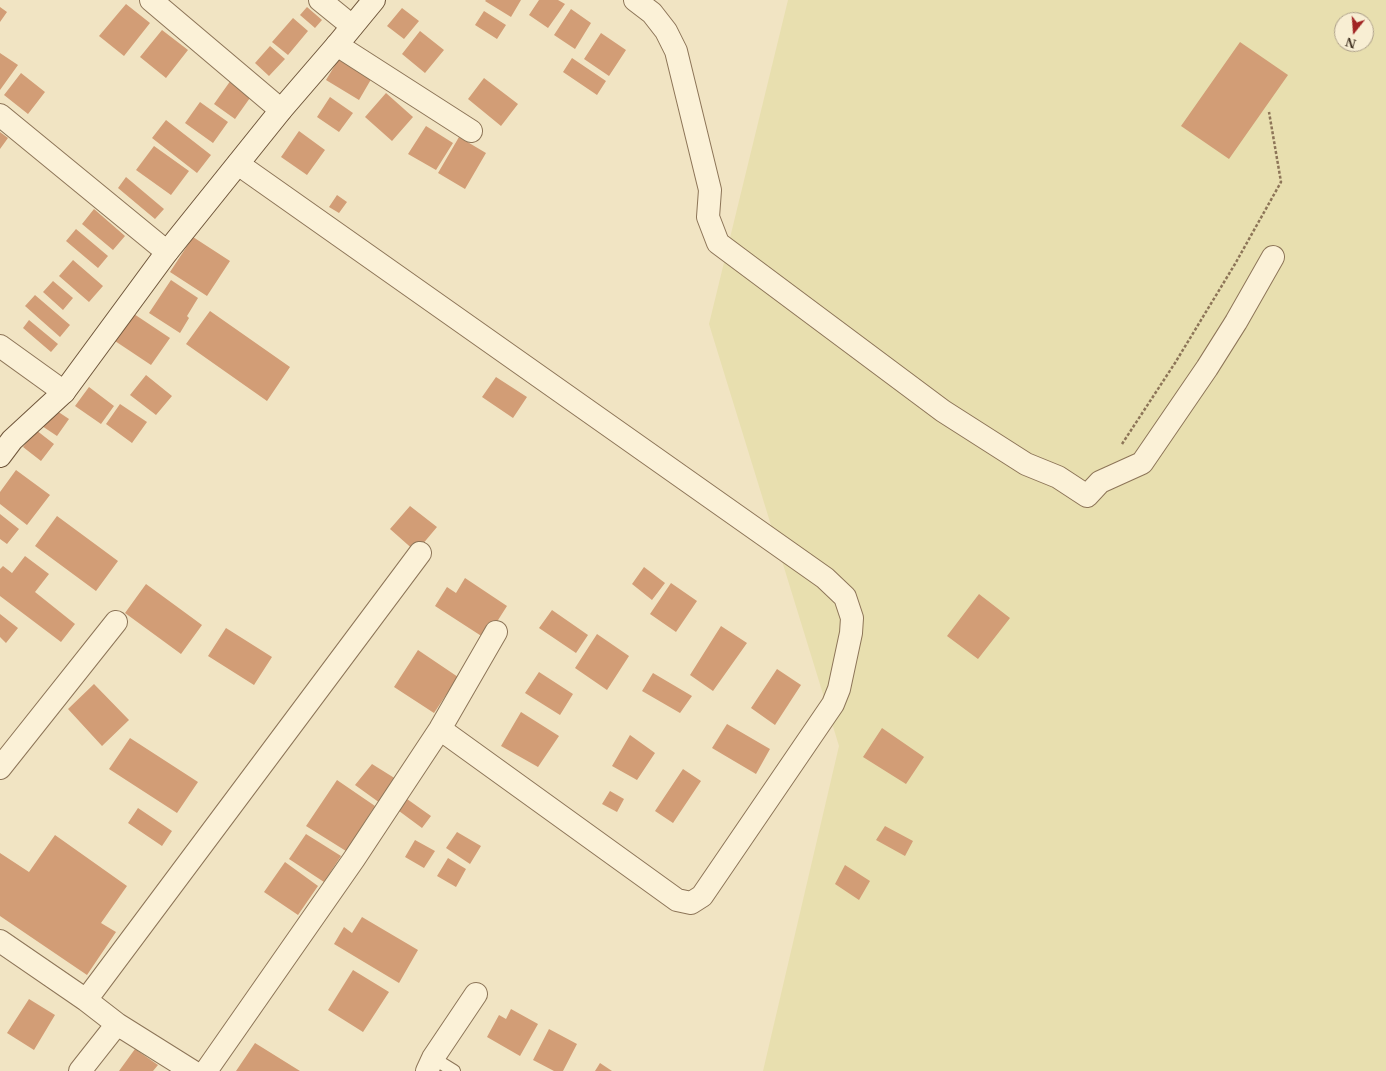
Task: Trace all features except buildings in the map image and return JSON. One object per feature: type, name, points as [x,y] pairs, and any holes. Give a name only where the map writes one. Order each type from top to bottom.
[{"type":"street","points":[[151,0],[281,110]]},
{"type":"street","points":[[320,0],[352,26]]},
{"type":"street","points":[[4,444],[64,392],[167,252],[281,110],[374,0]]},
{"type":"street","points":[[635,0],[652,14],[666,31],[676,51],[710,190],[708,217],[718,243],[943,410],[1026,464],[1058,477],[1087,496],[1100,482],[1142,463],[1207,368],[1236,322],[1273,257]]},
{"type":"street","points":[[337,45],[472,131]]},
{"type":"street","points":[[0,115],[167,252]]},
{"type":"street","points":[[238,164],[825,578],[845,598],[852,618],[851,633],[839,689],[833,704],[702,896],[691,903],[677,900],[440,729]]},
{"type":"street","points":[[0,346],[64,392]]},
{"type":"street","points":[[86,1000],[420,553]]},
{"type":"street","points":[[0,768],[116,622]]},
{"type":"street","points":[[206,1071],[354,859],[440,729],[496,632]]},
{"type":"street","points":[[0,941],[86,1000],[117,1024],[192,1071]]},
{"type":"street","points":[[430,1065],[476,994]]},
{"type":"street","points":[[80,1071],[117,1024]]},
{"type":"lane","points":[[430,1065],[454,1071]]},
{"type":"path","points":[[1120,446],[1175,363],[1235,264],[1281,182],[1269,112]]},
{"type":"shaded area","points":[[788,0],[1386,0],[1386,1071],[763,1071],[839,746],[709,324]]}]
